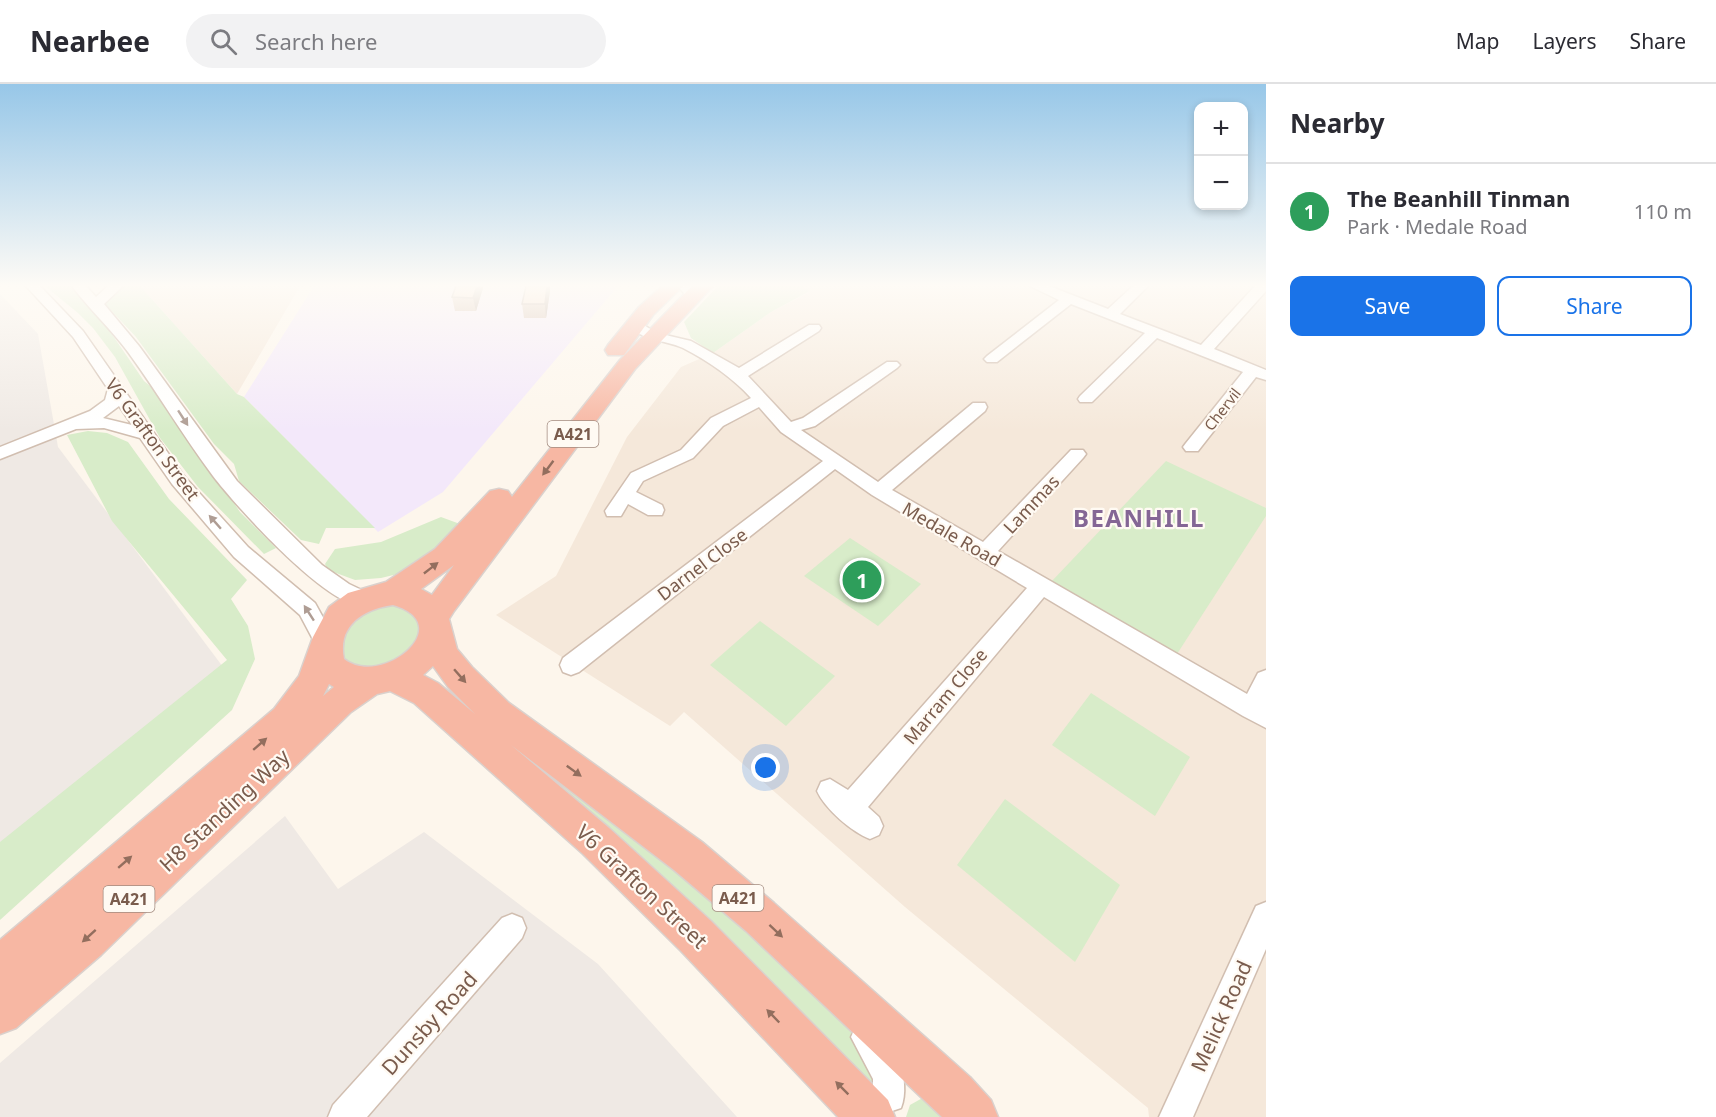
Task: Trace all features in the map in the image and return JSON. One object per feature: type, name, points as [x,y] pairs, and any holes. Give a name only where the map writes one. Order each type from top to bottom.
[{"type":"highway","name":"A421","points":[[503,509],[565,418],[620,345],[633,334]]},
{"type":"highway","name":"A421","points":[[476,541],[393,593],[363,600],[338,617],[325,645],[328,662],[337,673],[351,680],[381,680],[411,668],[424,657],[433,643],[435,623],[476,541],[625,365],[647,334]]},
{"type":"highway","points":[[393,593],[419,600],[428,607],[435,623]]},
{"type":"highway","name":"V6 Grafton Street","points":[[435,623],[443,654],[500,736],[596,841],[879,1110]]},
{"type":"highway","name":"H8 Standing Way","points":[[296,727],[325,645]]},
{"type":"highway","name":"V6 Grafton Street","points":[[381,680],[426,693],[500,736],[688,856],[804,957],[962,1101]]},
{"type":"highway","name":"H8 Standing Way","points":[[0,968],[244,774],[296,727],[381,680]]},
{"type":"highway","name":"H8 Standing Way","points":[[0,1012],[86,940],[244,774]]},
{"type":"street","name":"V6 Grafton Street","points":[[78,334],[178,480],[241,552],[308,609],[325,645]]},
{"type":"street","name":"V6 Grafton Street","points":[[121,334],[150,370],[214,466],[331,586],[363,600]]},
{"type":"street","points":[[681,334],[686,344]]},
{"type":"street","name":"Medale Road","points":[[682,334],[686,344],[739,375],[787,428],[833,462],[1258,713]]},
{"type":"street","points":[[739,375],[804,334]]},
{"type":"street","points":[[992,359],[1024,334]]},
{"type":"street","points":[[1086,399],[1153,334]]},
{"type":"street","points":[[1161,334],[1259,373]]},
{"type":"street","points":[[1204,351],[1219,334]]},
{"type":"street","points":[[787,428],[808,422],[892,365]]},
{"type":"street","name":"Chervil","points":[[1192,447],[1259,373]]},
{"type":"street","points":[[0,453],[74,426],[105,410],[112,402],[116,389]]},
{"type":"street","points":[[615,511],[637,477],[687,454],[717,422],[732,412],[762,399]]},
{"type":"street","points":[[879,491],[979,407]]},
{"type":"street","points":[[74,426],[104,423],[146,434]]},
{"type":"street","name":"Lammas","points":[[985,553],[1077,454]]},
{"type":"street","name":"Darnel Close","points":[[571,665],[833,462]]},
{"type":"street","points":[[624,494],[655,510]]},
{"type":"street","name":"Marram Close","points":[[850,808],[1041,586]]},
{"type":"street","points":[[1258,713],[1266,680]]},
{"type":"street","points":[[830,791],[870,826]]},
{"type":"street","name":"Melick Road","points":[[1176,1117],[1266,916]]},
{"type":"street","name":"Dunsby Road","points":[[345,1117],[513,928]]},
{"type":"street","name":"V6 Grafton Street","points":[[804,957],[874,1045],[890,1076],[879,1110]]},
{"type":"street","name":"V6 Grafton Street","points":[[879,1110],[916,1080],[962,1101]]},
{"type":"shaded area","points":[[0,334],[38,334],[58,447],[223,667],[0,845]]},
{"type":"shaded area","points":[[183,334],[272,334],[237,394]]},
{"type":"shaded area","points":[[284,334],[577,334],[443,492],[378,532],[244,397]]},
{"type":"shaded area","points":[[740,334],[1266,334],[1266,1117],[1149,1117],[1148,1108],[905,907],[684,712],[670,726],[496,615],[556,576],[627,437],[681,367],[713,353]]},
{"type":"shaded area","points":[[285,816],[338,889],[424,832],[598,964],[737,1117],[0,1117],[0,1063]]},
{"type":"green space","points":[[98,334],[112,334],[144,381],[160,394],[240,512],[276,548],[264,554],[198,487],[160,438],[115,357]]},
{"type":"green space","points":[[133,334],[183,334],[237,394],[244,397],[375,528],[326,528],[319,544],[301,540],[239,481],[234,464],[214,444]]},
{"type":"green space","points":[[689,334],[740,334],[713,353],[691,338]]},
{"type":"green space","points":[[88,431],[107,433],[128,442],[169,499],[247,580],[231,599],[248,626],[255,659],[232,710],[0,920],[0,842],[227,660],[112,521],[67,435]]},
{"type":"green space","points":[[1166,461],[1266,508],[1266,516],[1177,654],[1052,581]]},
{"type":"green space","points":[[441,517],[460,524],[442,551],[410,571],[381,578],[355,580],[328,570],[325,564],[335,549],[381,542]]},
{"type":"green space","points":[[850,538],[921,584],[878,626],[804,576]]},
{"type":"green space","points":[[381,600],[417,608],[422,639],[390,666],[361,668],[349,663],[341,654],[339,632]]},
{"type":"green space","points":[[760,621],[835,676],[786,726],[710,665]]},
{"type":"green space","points":[[1091,693],[1190,757],[1155,816],[1052,745]]},
{"type":"green space","points":[[528,743],[620,812],[863,1033],[875,1077],[868,1088],[708,922],[599,819],[518,751]]},
{"type":"green space","points":[[1005,799],[1120,885],[1075,962],[957,865]]},
{"type":"green space","points":[[926,1096],[959,1117],[906,1117],[910,1105]]},
{"type":"place","name":"The Beanhill Tinman","points":[[862,580]]},
{"type":"district","name":"BEANHILL","points":[[1139,517]]}]
